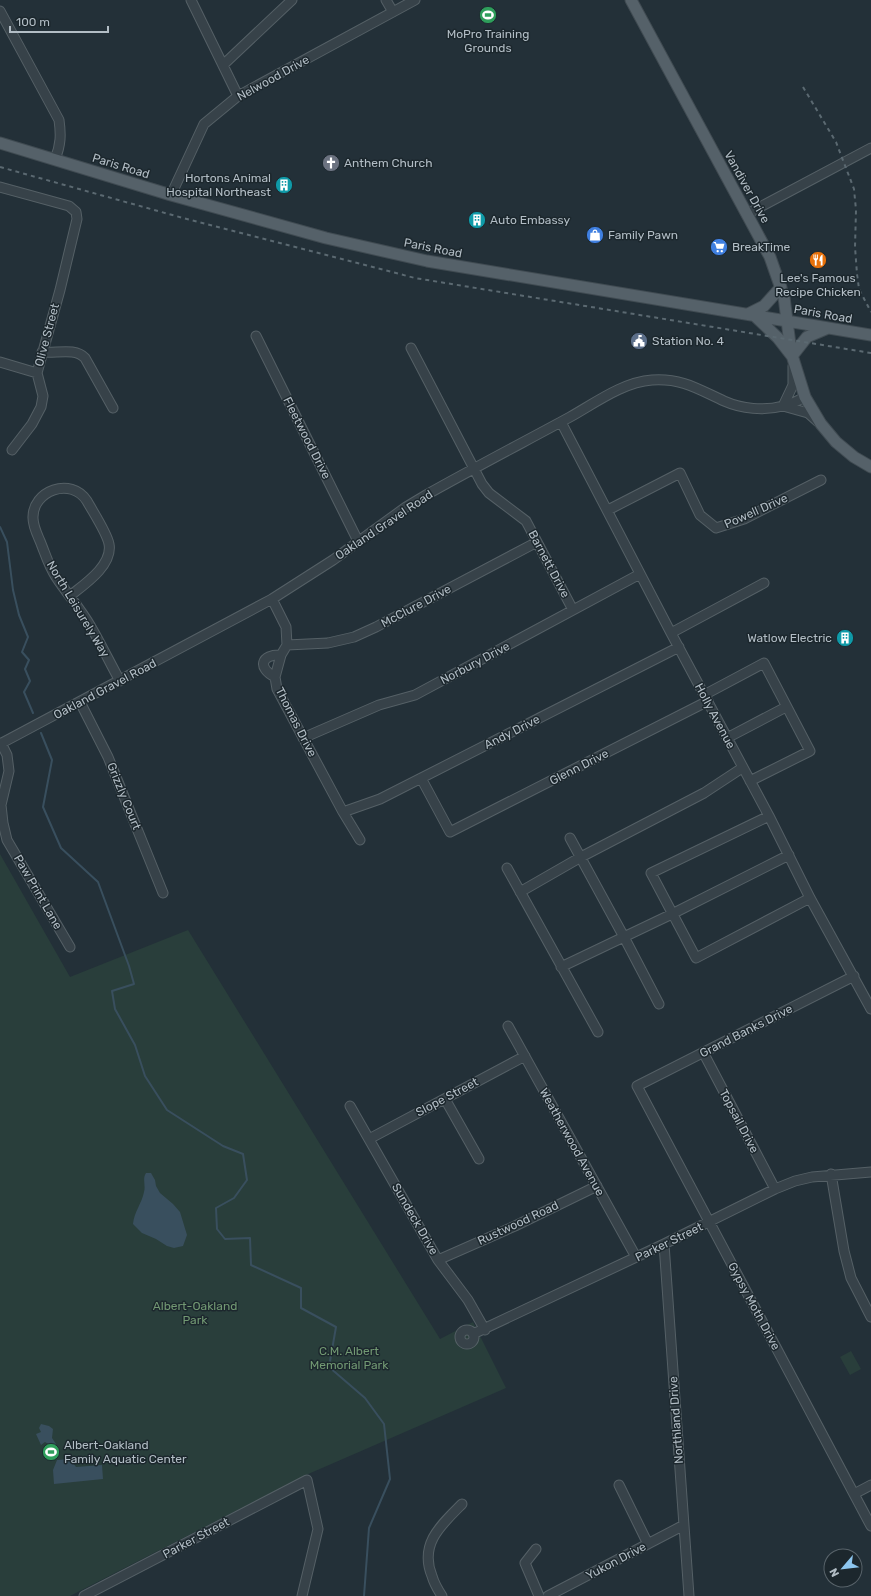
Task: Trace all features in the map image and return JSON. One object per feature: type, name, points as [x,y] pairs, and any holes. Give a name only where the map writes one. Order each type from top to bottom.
[{"type":"main road","name":"Vandiver Drive","points":[[631,0],[770,257],[781,287],[788,321],[793,359],[805,397],[821,424],[836,442],[854,457],[871,467]]},
{"type":"main road","name":"Paris Road","points":[[0,143],[171,195],[326,238],[427,261],[871,335]]},
{"type":"main road","points":[[781,287],[764,306],[751,315],[778,338],[793,359],[807,337],[828,328]]},
{"type":"street","points":[[191,0],[238,96]]},
{"type":"street","points":[[223,65],[292,0]]},
{"type":"street","points":[[386,0],[393,12]]},
{"type":"street","name":"Nelwood Drive","points":[[171,195],[204,124],[238,96],[415,0]]},
{"type":"street","points":[[0,11],[59,120],[61,138],[60,149],[55,159]]},
{"type":"street","points":[[747,214],[871,148]]},
{"type":"street","name":"Olive Street","points":[[0,187],[69,206],[76,212],[77,219],[37,373],[43,396],[41,407],[32,424],[12,450]]},
{"type":"street","name":"Fleetwood Drive","points":[[256,336],[358,541]]},
{"type":"street","name":"Barnett Drive","points":[[411,348],[473,469],[489,493],[526,521],[573,610]]},
{"type":"street","points":[[42,352],[51,354],[76,352],[81,354],[85,358],[113,408]]},
{"type":"street","points":[[793,359],[793,385],[783,406],[808,413],[821,424]]},
{"type":"street","points":[[0,362],[37,373]]},
{"type":"street","name":"Oakland Gravel Road","points":[[0,744],[272,599],[333,560],[406,507],[473,469],[632,385],[652,380],[680,382],[694,386],[725,402],[740,407],[761,409],[783,406],[805,397]]},
{"type":"street","name":"Holly Avenue","points":[[561,422],[742,768],[770,816],[810,898],[871,1009]]},
{"type":"street","name":"Powell Drive","points":[[608,510],[680,473],[700,515],[716,528],[744,519],[821,480]]},
{"type":"street","name":"North Leisurely Way","points":[[71,596],[106,563],[109,554],[109,544],[95,514],[85,499],[68,487],[57,488],[40,499],[34,507],[32,517],[34,527],[56,576],[91,626],[120,681]]},
{"type":"street","name":"McClure Drive","points":[[287,645],[328,643],[354,637],[376,628],[537,542]]},
{"type":"street","name":"Norbury Drive","points":[[303,738],[379,705],[415,695],[640,574]]},
{"type":"street","points":[[671,633],[764,583]]},
{"type":"street","points":[[272,599],[286,628],[287,645]]},
{"type":"street","name":"Thomas Drive","points":[[287,645],[281,655],[275,677],[277,689],[343,812],[360,840]]},
{"type":"street","name":"Andy Drive","points":[[343,812],[380,799],[679,648]]},
{"type":"street","points":[[275,677],[266,671],[263,661],[270,656],[281,655]]},
{"type":"street","name":"Glenn Drive","points":[[421,778],[450,832],[706,698],[764,663],[786,707]]},
{"type":"street","name":"Grizzly Court","points":[[80,702],[108,757],[164,893]]},
{"type":"street","points":[[727,738],[786,707],[810,751],[750,781]]},
{"type":"street","name":"Paw Print Lane","points":[[0,744],[7,755],[8,771],[1,805],[2,823],[7,840],[70,947]]},
{"type":"street","points":[[520,892],[581,857],[704,793],[742,768]]},
{"type":"street","points":[[770,816],[651,873],[696,958],[810,898]]},
{"type":"street","points":[[570,838],[659,1004]]},
{"type":"street","points":[[561,967],[672,914],[789,855]]},
{"type":"street","points":[[507,868],[598,1032]]},
{"type":"street","name":"Grand Banks Drive","points":[[637,1086],[854,976]]},
{"type":"street","name":"Weatherwood Avenue","points":[[508,1026],[636,1258]]},
{"type":"street","name":"Topsail Drive","points":[[704,1052],[775,1189]]},
{"type":"street","name":"Slope Street","points":[[369,1139],[525,1056]]},
{"type":"street","name":"Gypsy Moth Drive","points":[[637,1086],[871,1526]]},
{"type":"street","points":[[445,1099],[479,1159]]},
{"type":"street","name":"Sundeck Drive","points":[[350,1106],[438,1260],[468,1300],[485,1330]]},
{"type":"street","name":"Parker Street","points":[[473,1334],[485,1330],[636,1258],[775,1189],[795,1181],[832,1174],[871,1172]]},
{"type":"street","points":[[832,1174],[844,1251],[851,1278],[871,1317]]},
{"type":"street","name":"Rustwood Road","points":[[438,1260],[515,1226],[597,1186]]},
{"type":"street","name":"Northland Drive","points":[[664,1244],[689,1596]]},
{"type":"street","name":"Parker Street","points":[[84,1596],[307,1480],[318,1529],[302,1596]]},
{"type":"street","points":[[618,1485],[648,1544]]},
{"type":"street","points":[[854,1494],[871,1485]]},
{"type":"street","points":[[442,1596],[431,1575],[428,1554],[432,1537],[441,1524],[462,1504]]},
{"type":"street","name":"Yukon Drive","points":[[548,1596],[684,1525]]},
{"type":"street","points":[[536,1549],[525,1563],[540,1596]]},
{"type":"green space","name":"Albert-Oakland Park","points":[[0,854],[70,977],[188,930],[440,1339],[473,1322],[506,1388],[306,1475],[70,1596],[0,1596]]},
{"type":"green space","points":[[851,1351],[861,1369],[850,1375],[840,1357]]},
{"type":"water","points":[[146,1173],[151,1173],[160,1193],[180,1212],[187,1235],[183,1246],[174,1248],[167,1246],[142,1233],[133,1224],[143,1196],[144,1178]]},
{"type":"water","points":[[41,1424],[49,1426],[53,1429],[52,1438],[56,1444],[56,1447],[45,1442],[41,1445],[36,1434],[41,1432],[39,1428]]},
{"type":"water","points":[[70,1459],[76,1467],[102,1465],[103,1479],[54,1484],[53,1470],[57,1460]]},
{"type":"waterway","points":[[0,527],[7,542],[13,590],[19,615],[28,637],[22,652],[29,660],[25,669],[30,681],[24,692],[33,713]]},
{"type":"waterway","points":[[41,733],[52,760],[43,807],[61,848],[98,882],[129,966],[134,984],[112,991],[115,1009],[135,1045],[145,1076],[167,1110],[223,1146],[243,1154],[247,1180],[234,1198],[216,1208],[217,1229],[225,1239],[250,1238],[251,1265],[301,1288],[301,1308],[336,1327],[329,1367],[365,1398],[384,1424],[390,1479],[369,1528],[364,1596]]},
{"type":"railway","points":[[803,87],[836,142],[854,189],[856,210],[855,247],[859,289],[871,312]]},
{"type":"railway","points":[[0,167],[183,218],[415,278],[871,353]]},
{"type":"place","name":"MoPro Training Grounds","points":[[488,15]]},
{"type":"place","name":"Anthem Church","points":[[331,163]]},
{"type":"place","name":"Hortons Animal Hospital Northeast","points":[[284,185]]},
{"type":"place","name":"Auto Embassy","points":[[477,220]]},
{"type":"place","name":"Family Pawn","points":[[595,235]]},
{"type":"place","name":"BreakTime","points":[[719,247]]},
{"type":"place","name":"Lee's Famous Recipe Chicken","points":[[818,260]]},
{"type":"place","name":"Station No. 4","points":[[639,341]]},
{"type":"place","name":"Watlow Electric","points":[[845,638]]},
{"type":"place","name":"Albert-Oakland Family Aquatic Center","points":[[51,1452]]},
{"type":"park label","name":"C.M. Albert Memorial Park","points":[[349,1358]]}]
